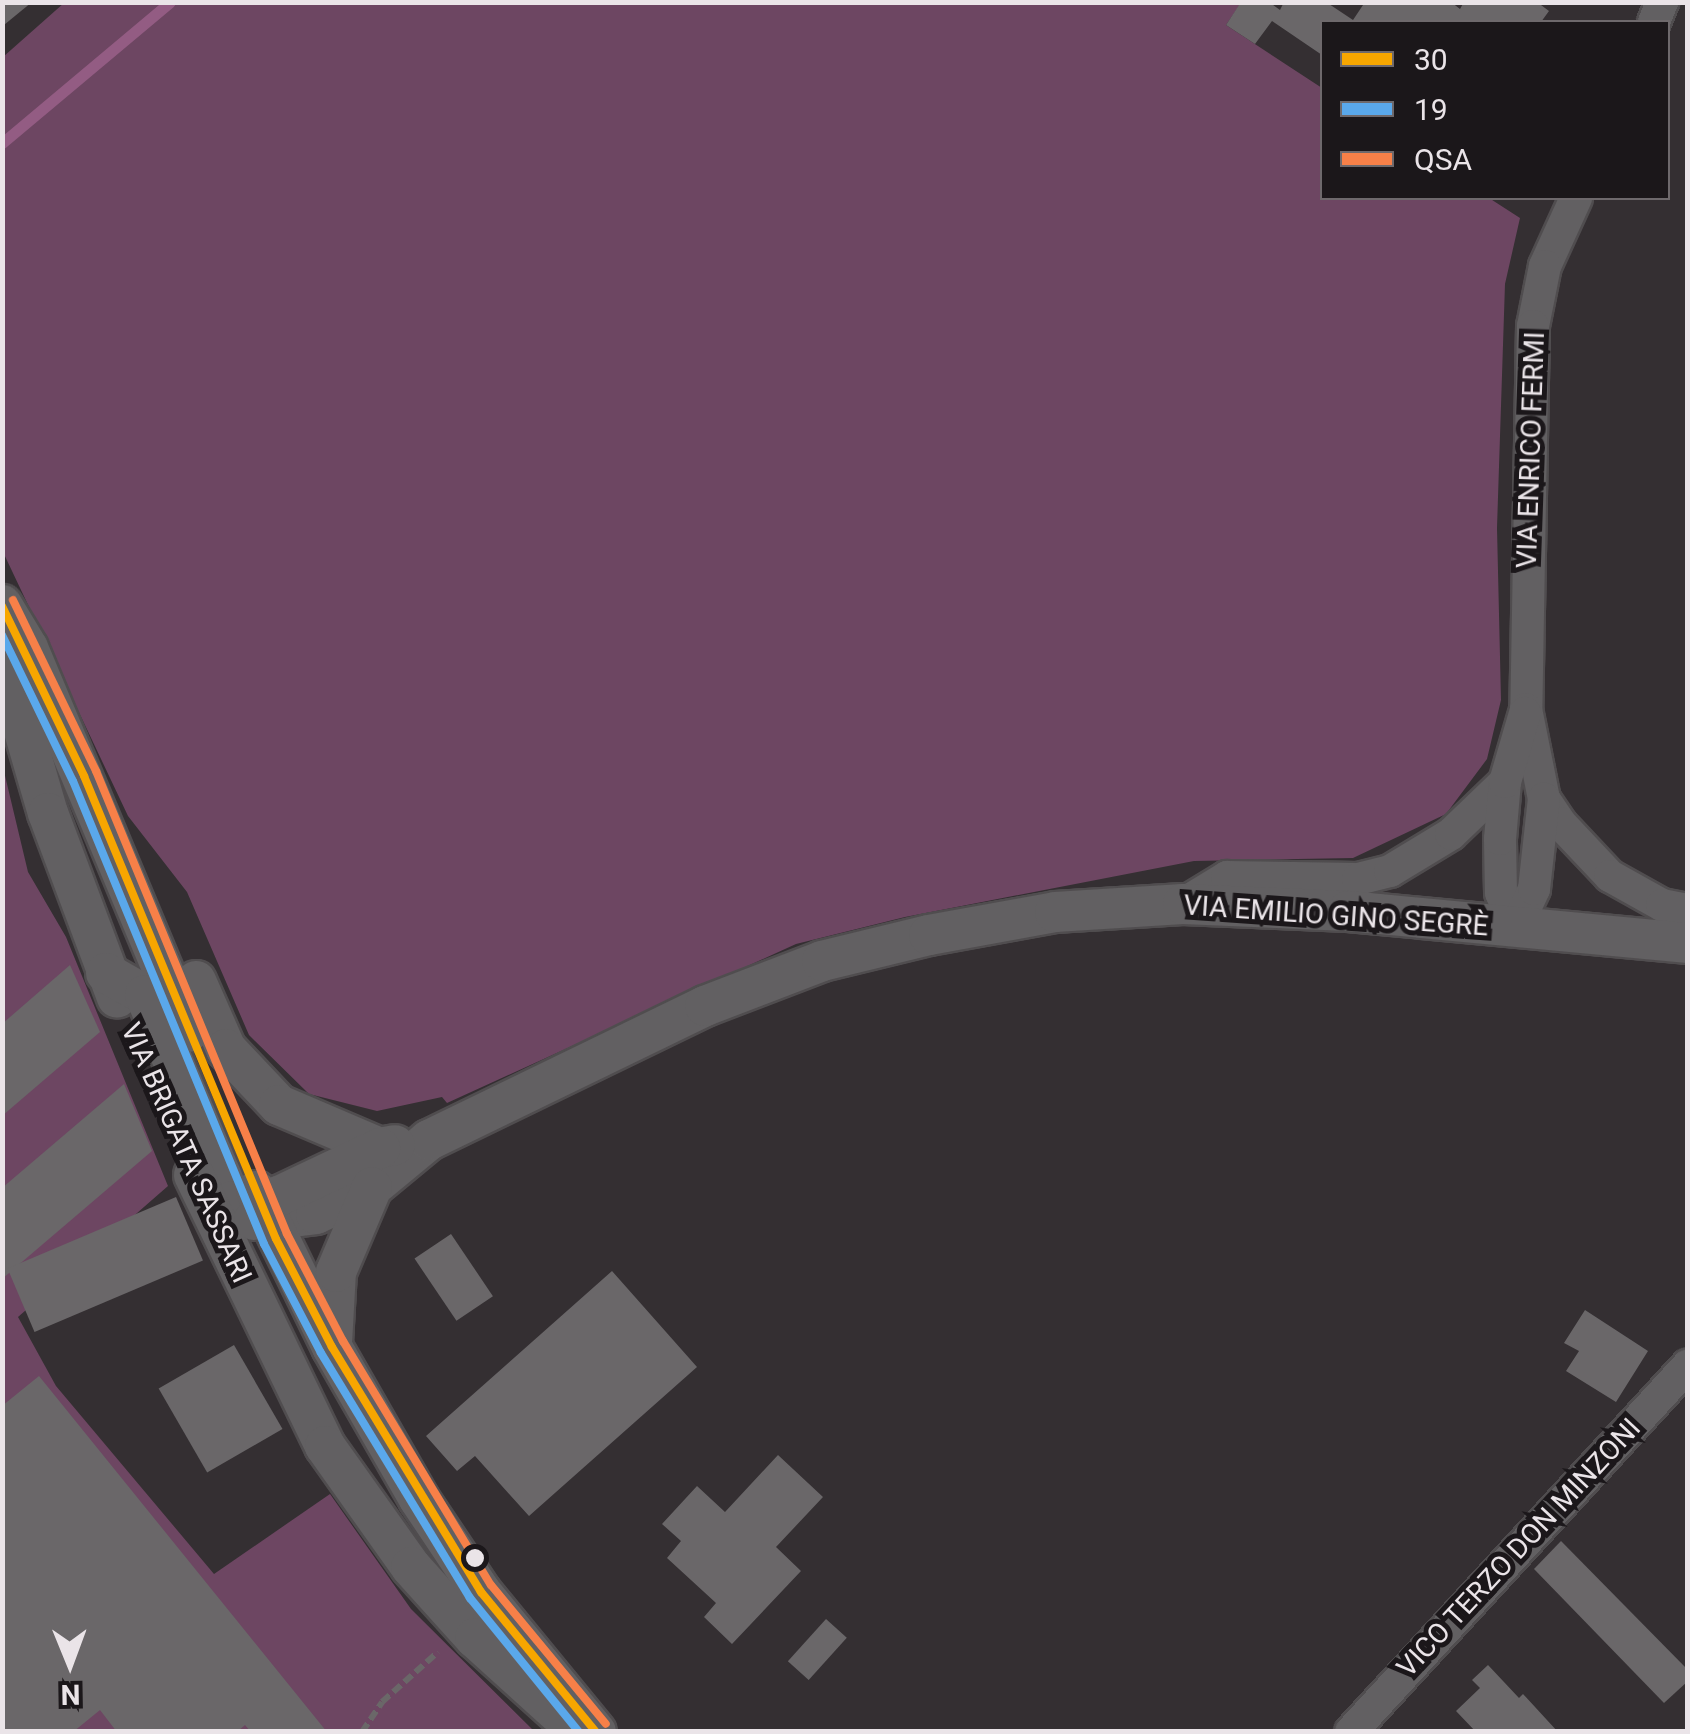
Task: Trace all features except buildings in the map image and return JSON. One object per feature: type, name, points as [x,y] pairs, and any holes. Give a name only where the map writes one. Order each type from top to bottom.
[{"type":"street","name":"VIA ENRICO FERMI","points":[[1526,709],[1533,326],[1545,266],[1575,200]]},
{"type":"street","name":"VIA BRIGATA SASSARI","points":[[2,605],[28,648],[264,1210],[465,1610]]},
{"type":"street","name":"VIA BRIGATA SASSARI","points":[[2,656],[48,813],[106,973],[269,1342],[348,1480],[465,1610]]},
{"type":"street","points":[[1516,928],[1500,882],[1505,782],[1526,709]]},
{"type":"street","points":[[1516,928],[1534,889],[1544,799],[1526,709]]},
{"type":"street","points":[[1183,904],[1227,876],[1358,880],[1390,870],[1451,834],[1505,782]]},
{"type":"street","points":[[1544,799],[1610,876],[1662,905],[1688,910]]},
{"type":"street","name":"VIA EMILIO GINO SEGRÈ","points":[[429,1140],[706,1006],[822,961],[1055,912],[1183,904],[1688,942]]},
{"type":"street","points":[[157,953],[191,971],[226,1049],[249,1079],[279,1104],[380,1148]]},
{"type":"street","name":"VIA BRIGATA SASSARI","points":[[106,973],[144,995],[232,1201],[264,1210]]},
{"type":"street","points":[[348,1480],[354,1444],[294,1338],[246,1228],[279,1196],[380,1148],[429,1140]]},
{"type":"street","points":[[264,1210],[316,1214],[372,1187],[429,1140]]},
{"type":"street","points":[[332,1347],[336,1272],[372,1187]]},
{"type":"street","name":"VICO TERZO DON MINZONI","points":[[1351,1732],[1688,1364]]},
{"type":"street","points":[[465,1610],[582,1732]]},
{"type":"street","points":[[465,1610],[596,1732]]},
{"type":"path","points":[[362,1732],[382,1702],[465,1610]]},
{"type":"shaded area","points":[[64,3],[1241,3],[1226,25],[1320,87],[1320,200],[1492,200],[1520,218],[1505,284],[1497,528],[1501,700],[1487,759],[1446,814],[1353,858],[1194,861],[905,917],[796,944],[447,1103],[442,1097],[377,1111],[309,1094],[249,1035],[187,892],[128,816],[3,552],[3,57]]},
{"type":"shaded area","points":[[2,763],[28,872],[66,937],[168,1186],[18,1317],[56,1386],[214,1574],[330,1494],[411,1609],[534,1731],[3,1731]]},
{"type":"waterway","points":[[2,143],[170,2]]},
{"type":"transit line","name":"QSA","points":[[13,600],[96,771],[287,1234],[343,1341],[491,1585],[606,1724]]},
{"type":"transit line","name":"30","points":[[2,606],[84,776],[276,1239],[332,1347],[481,1592],[596,1732]]},
{"type":"transit line","name":"19","points":[[2,635],[73,781],[264,1244],[321,1353],[470,1598],[579,1732]]}]
